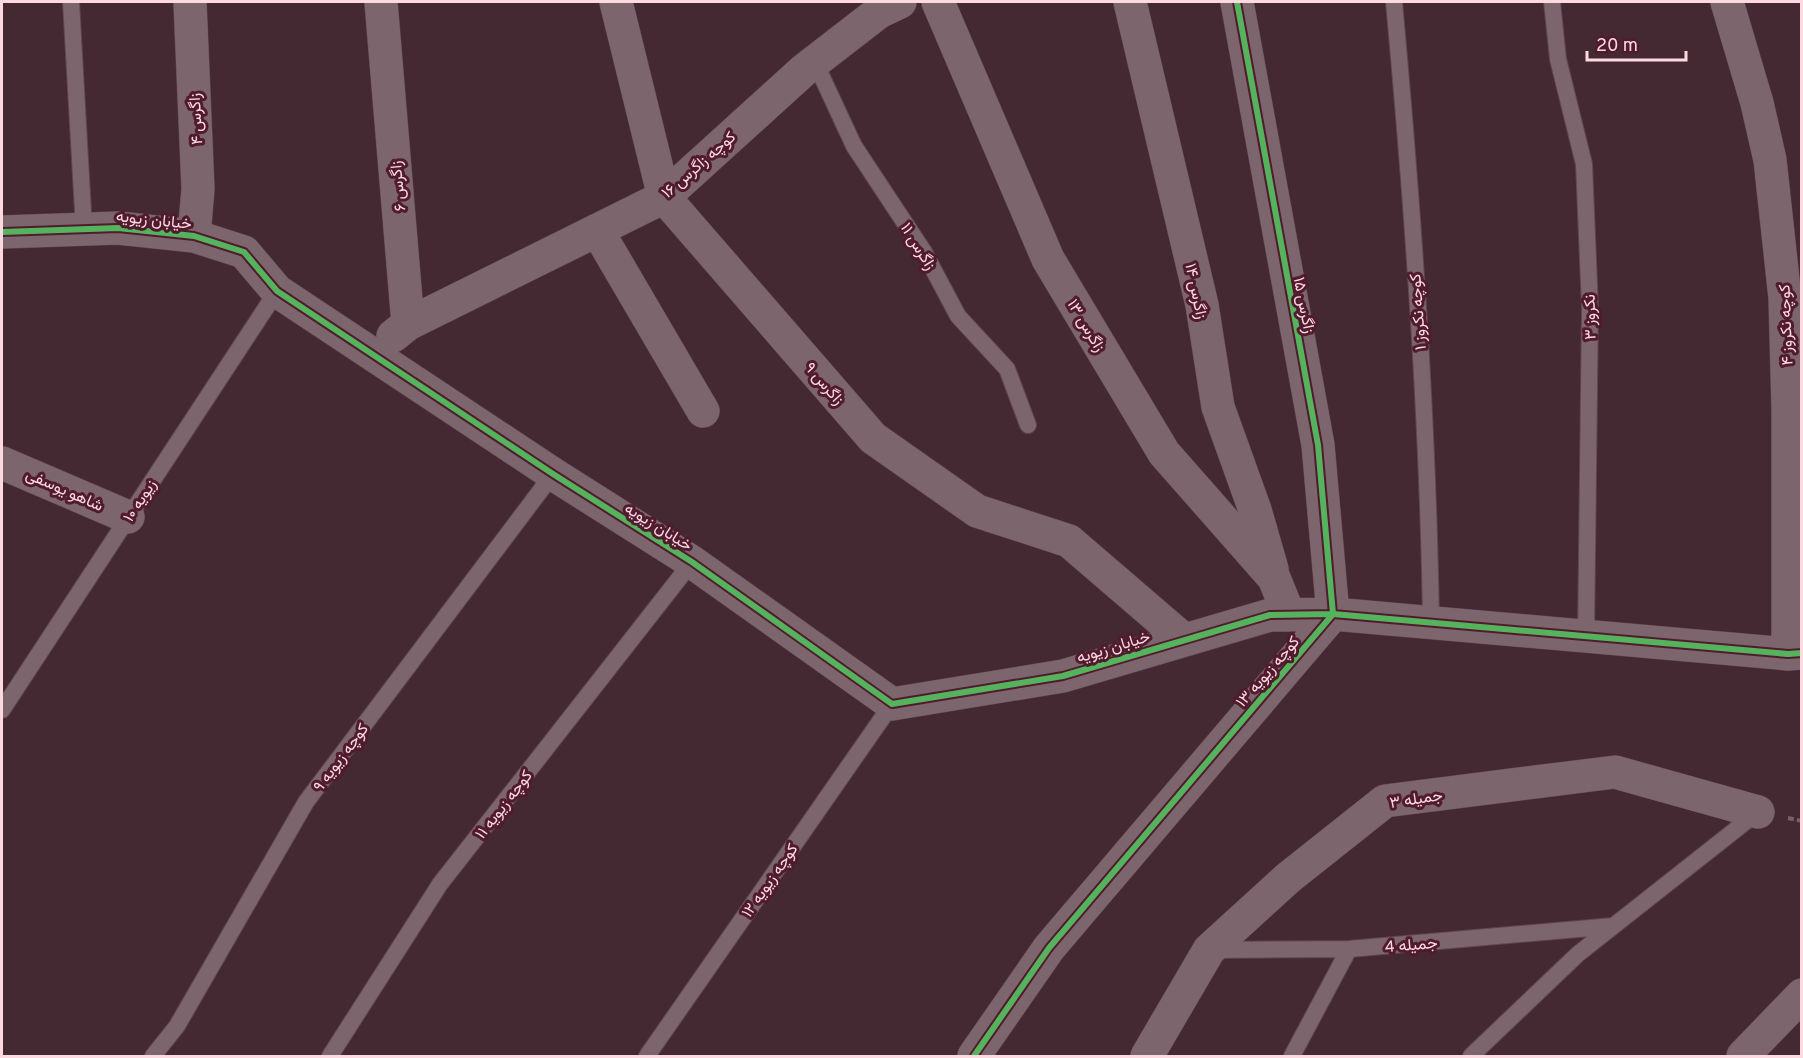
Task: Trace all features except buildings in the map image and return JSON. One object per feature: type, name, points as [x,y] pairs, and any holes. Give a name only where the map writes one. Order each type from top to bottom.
[{"type":"street","name":"زاگرس ۴","points":[[190,2],[198,189],[194,236]]},
{"type":"street","name":"زاگرس ۶","points":[[381,2],[408,324]]},
{"type":"street","name":"زاگرس ۹","points":[[616,2],[664,197],[873,438],[976,511],[1069,541],[1183,639]]},
{"type":"street","name":"کوچه زاگرس ۱۶","points":[[408,324],[664,197],[815,62],[879,12],[900,2]]},
{"type":"street","name":"زاگرس ۱۳","points":[[938,2],[1048,259],[1164,453],[1275,578],[1289,615]]},
{"type":"street","name":"زاگرس ۱۴","points":[[1130,2],[1202,305],[1218,407],[1255,510],[1275,578]]},
{"type":"street","name":"زاگرس ۱۵","points":[[1237,2],[1318,445],[1333,614]]},
{"type":"street","name":"کوچه نکروز ۴","points":[[1727,2],[1757,103],[1770,160],[1785,298],[1795,654]]},
{"type":"street","name":"خیابان زیویه","points":[[2,232],[118,228],[194,236],[244,252],[277,291],[553,474],[692,562],[892,704],[1063,676],[1270,615],[1333,614]]},
{"type":"street","points":[[597,230],[703,411]]},
{"type":"street","points":[[371,353],[408,324]]},
{"type":"street","name":"شاهو یوسفی","points":[[2,463],[128,517]]},
{"type":"street","points":[[1333,614],[1795,654]]},
{"type":"street","name":"کوچه زیویه ۱۳","points":[[974,1056],[1049,948],[1333,614]]},
{"type":"street","name":"جمیله ۳","points":[[1147,1056],[1209,951],[1288,878],[1384,801],[1615,772],[1758,812]]},
{"type":"street","points":[[1743,1056],[1802,995]]},
{"type":"street","points":[[1770,1028],[1802,1034]]},
{"type":"lane","points":[[71,2],[84,229]]},
{"type":"lane","name":"کوچه نکروز ۱","points":[[1394,2],[1404,110],[1419,349],[1430,535],[1431,623]]},
{"type":"lane","name":"نکروز ۳","points":[[1552,2],[1558,59],[1584,164],[1590,308],[1586,637]]},
{"type":"lane","name":"زاگرس ۱۱","points":[[815,62],[854,147],[924,252],[958,316],[1007,369],[1028,425]]},
{"type":"lane","name":"زیویه ۱۰","points":[[2,710],[277,291]]},
{"type":"lane","name":"کوچه زیویه ۹","points":[[153,1056],[177,1026],[306,802],[553,474]]},
{"type":"lane","name":"کوچه زیویه ۱۱","points":[[330,1056],[440,884],[692,562]]},
{"type":"lane","name":"کوچه زیویه ۱۲","points":[[647,1056],[892,704]]},
{"type":"lane","points":[[1471,1056],[1578,954],[1758,812]]},
{"type":"lane","name":"جمیله 4","points":[[1209,951],[1349,950],[1613,926]]},
{"type":"lane","points":[[1292,1056],[1349,950]]},
{"type":"cycle path","points":[[2,232],[118,228],[194,236],[244,252],[277,291],[553,474],[692,562],[892,704],[1063,676],[1270,615],[1333,614],[1318,445],[1237,2]]},
{"type":"cycle path","points":[[974,1056],[1049,948],[1333,614],[1788,654],[1802,653]]}]
